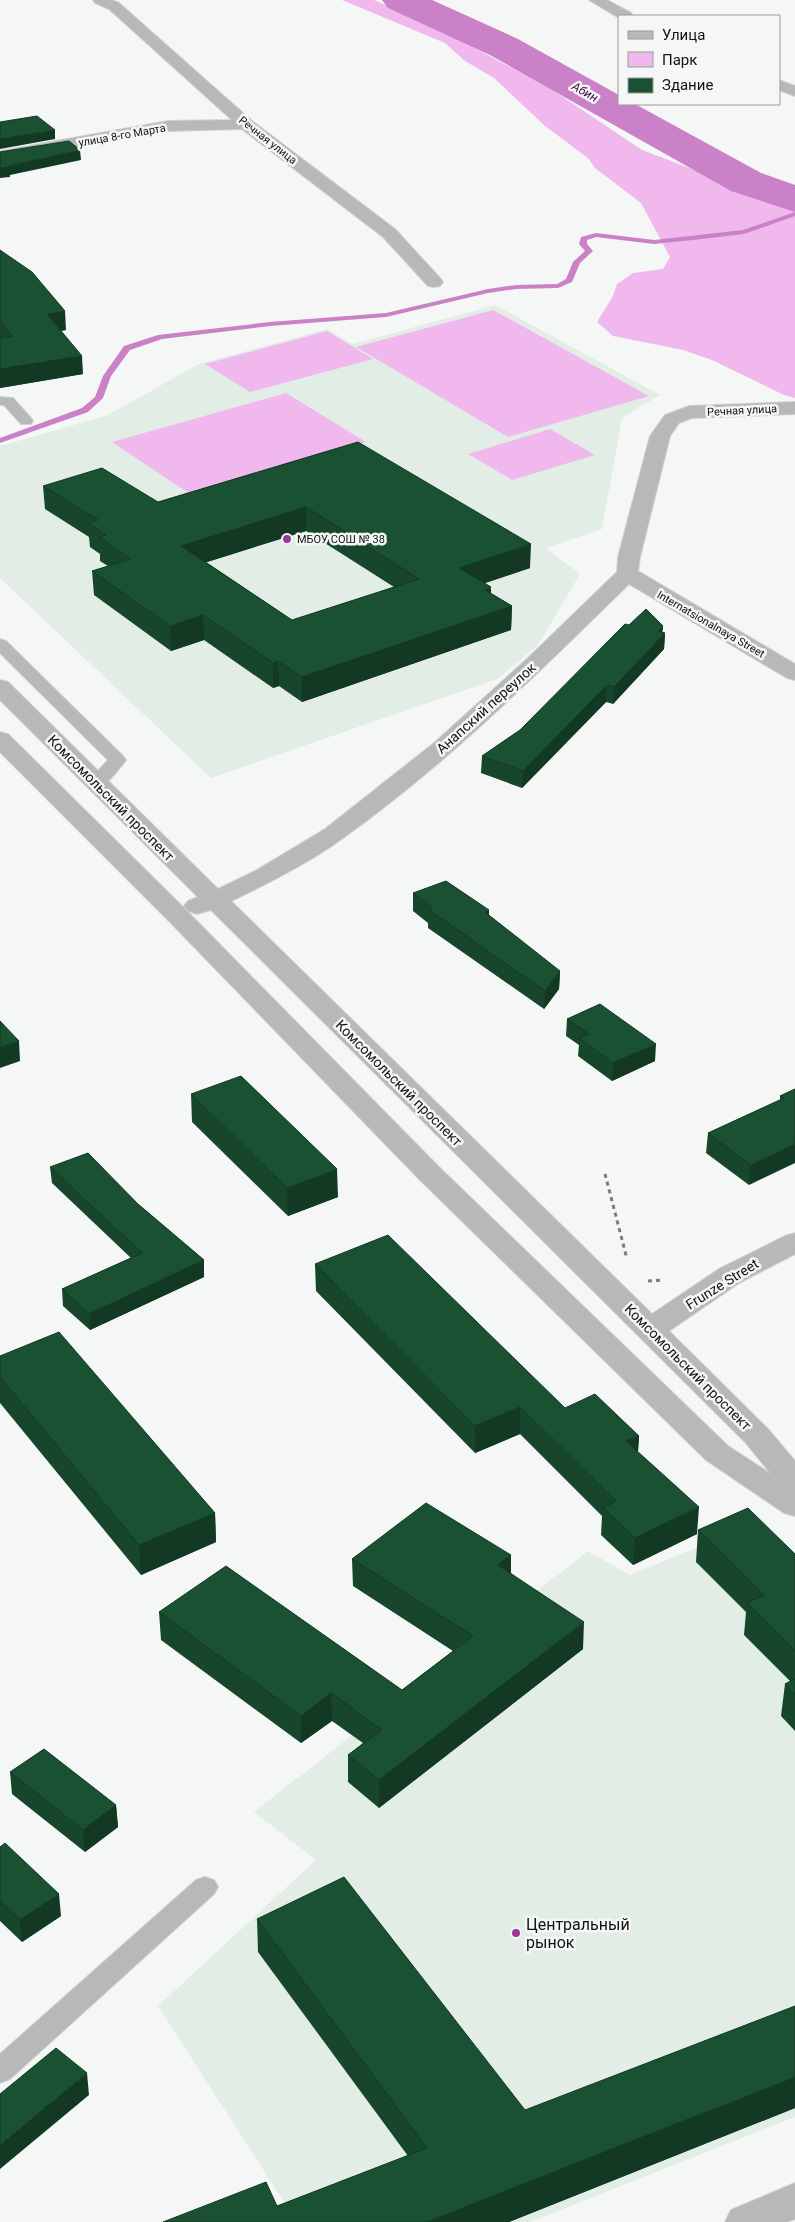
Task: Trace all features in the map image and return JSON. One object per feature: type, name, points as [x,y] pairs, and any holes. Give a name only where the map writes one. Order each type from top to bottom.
[{"type":"street","name":"Речная улица","points":[[100,0],[114,6],[246,124],[389,233],[434,282]]},
{"type":"street","points":[[596,0],[624,15]]},
{"type":"street","points":[[780,85],[795,91]]},
{"type":"street","name":"улица 8-го Марта","points":[[0,156],[168,126],[246,124]]},
{"type":"street","name":"Речная улица","points":[[627,574],[629,557],[660,436],[672,419],[689,412],[795,408]]},
{"type":"street","name":"Internatsionalnaya Street","points":[[627,574],[795,673]]},
{"type":"street","name":"Анапский переулок","points":[[175,913],[214,900],[264,876],[334,834],[442,748],[536,664],[627,574]]},
{"type":"street","name":"Комсомольский проспект","points":[[0,687],[651,1329],[758,1436],[795,1482]]},
{"type":"street","points":[[0,739],[175,913],[429,1174],[717,1453],[795,1505]]},
{"type":"street","name":"Frunze Street","points":[[651,1329],[729,1276],[795,1242]]},
{"type":"street","points":[[746,2222],[795,2200]]},
{"type":"lane","points":[[0,401],[8,401],[26,421]]},
{"type":"lane","points":[[0,644],[117,760],[96,783]]},
{"type":"lane","points":[[0,2071],[205,1887]]},
{"type":"path","points":[[605,1174],[629,1264]]},
{"type":"path","points":[[643,1281],[729,1276]]},
{"type":"shaded area","name":"МБОУ СОШ № 38","points":[[495,305],[660,395],[622,418],[602,529],[546,548],[580,574],[538,645],[497,679],[211,778],[0,578],[0,446],[108,415],[199,364],[327,329],[353,344]]},
{"type":"shaded area","name":"Центральный рынок","points":[[755,1524],[795,1564],[795,2117],[530,2222],[297,2222],[158,2006],[316,1860],[254,1812],[588,1551],[630,1575]]},
{"type":"green space","points":[[342,0],[374,0],[436,27],[551,89],[642,150],[795,208],[795,398],[784,395],[712,360],[683,350],[613,336],[597,322],[613,296],[617,284],[633,273],[663,269],[670,257],[641,203],[595,168],[588,158],[545,126],[494,78],[465,61],[445,43]]},
{"type":"green space","points":[[493,310],[649,396],[508,437],[356,347]]},
{"type":"green space","points":[[327,331],[373,359],[250,392],[205,364]]},
{"type":"green space","points":[[286,393],[366,442],[190,494],[112,442]]},
{"type":"green space","points":[[550,429],[595,455],[512,480],[468,454]]},
{"type":"building","points":[[37,116],[55,130],[0,139],[0,122]]},
{"type":"building","points":[[69,141],[80,150],[0,168],[0,152]]},
{"type":"building","points":[[0,250],[32,272],[65,311],[47,314],[82,356],[0,369],[0,338],[12,336],[0,321]]},
{"type":"building","points":[[358,442],[531,544],[459,568],[491,587],[485,590],[512,606],[302,677],[278,661],[273,663],[203,615],[170,626],[92,571],[131,559],[99,537],[106,535],[88,523],[98,520],[43,486],[102,468],[158,502]],"holes":[[[306,507],[419,579],[292,620],[181,546]]]},
{"type":"building","points":[[646,609],[663,626],[658,631],[665,633],[614,687],[607,685],[523,771],[482,756],[520,730],[625,624],[629,625]]},
{"type":"building","points":[[446,881],[489,910],[485,912],[560,971],[545,991],[429,910],[433,908],[413,893]]},
{"type":"building","points":[[600,1004],[656,1044],[613,1063],[579,1038],[589,1034],[567,1019]]},
{"type":"building","points":[[0,1021],[19,1041],[0,1047]]},
{"type":"building","points":[[241,1076],[337,1169],[287,1188],[191,1094]]},
{"type":"building","points":[[795,1089],[795,1144],[751,1165],[708,1133],[784,1098],[780,1096]]},
{"type":"building","points":[[88,1153],[138,1204],[204,1260],[89,1314],[62,1289],[142,1253],[50,1167]]},
{"type":"building","points":[[388,1235],[565,1408],[595,1394],[639,1436],[626,1441],[699,1507],[635,1538],[603,1508],[616,1501],[520,1407],[475,1426],[315,1264]]},
{"type":"building","points":[[59,1332],[215,1513],[139,1545],[0,1377],[0,1356]]},
{"type":"building","points":[[426,1503],[511,1555],[498,1565],[584,1622],[379,1780],[348,1755],[382,1730],[331,1693],[301,1716],[159,1612],[226,1566],[402,1690],[473,1636],[352,1559]]},
{"type":"building","points":[[748,1508],[795,1554],[795,1651],[747,1603],[764,1595],[698,1530]]},
{"type":"building","points":[[795,1679],[795,1695],[785,1684]]},
{"type":"building","points":[[44,1749],[116,1805],[83,1830],[10,1772]]},
{"type":"building","points":[[5,1843],[59,1894],[20,1920],[0,1901],[0,1847]]},
{"type":"building","points":[[344,1877],[525,2110],[795,2006],[795,2077],[427,2222],[163,2222],[266,2182],[277,2206],[427,2148],[257,1919]]},
{"type":"building","points":[[56,2048],[87,2073],[0,2145],[0,2094]]},
{"type":"waterway","name":"Абин","points":[[401,0],[504,47],[746,182],[795,199]]},
{"type":"waterway","points":[[0,441],[85,410],[99,398],[107,376],[127,348],[161,337],[270,324],[386,315],[488,291],[516,287],[558,286],[569,280],[577,262],[589,251],[583,244],[584,239],[596,235],[654,242],[693,238],[744,232],[795,214]]},
{"type":"place","name":"МБОУ СОШ № 38","points":[[287,539]]},
{"type":"place","name":"Центральный рынок","points":[[516,1933]]}]
